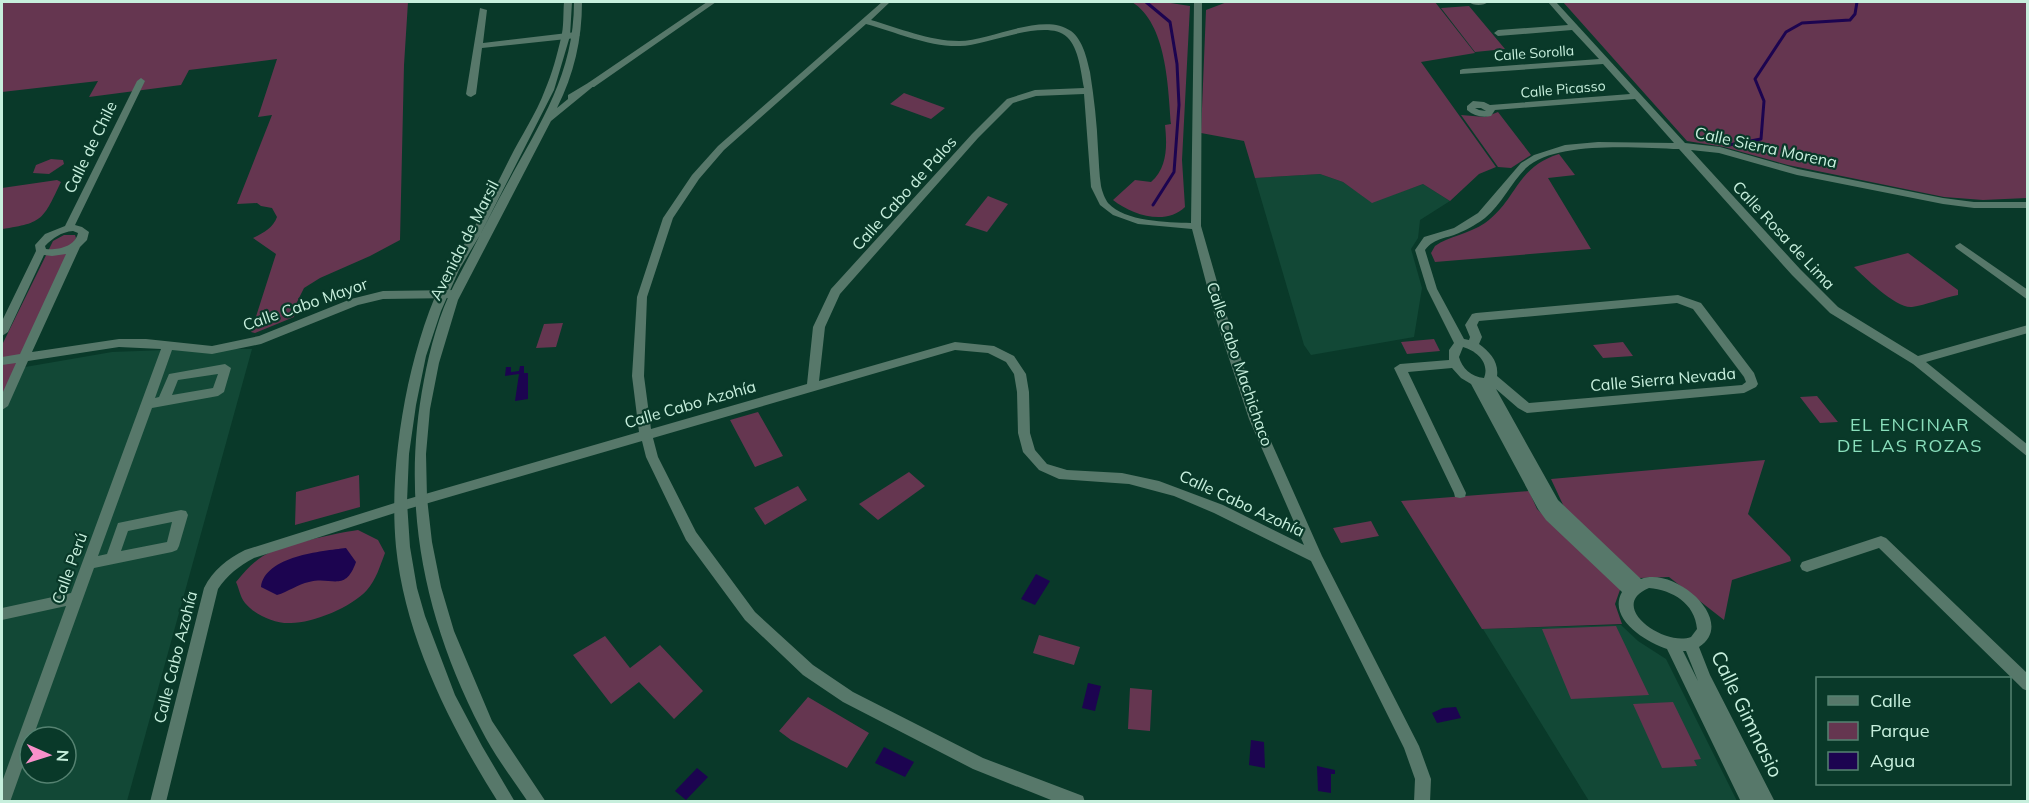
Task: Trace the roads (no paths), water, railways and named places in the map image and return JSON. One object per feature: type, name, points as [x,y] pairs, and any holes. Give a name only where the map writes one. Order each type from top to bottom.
[{"type":"street","name":"Avenida de Marsil","points":[[507,801],[468,741],[428,648],[409,587],[403,546],[401,506],[403,466],[413,380],[433,315],[449,293],[544,124],[571,36],[568,2]]},
{"type":"street","name":"Avenida de Marsil","points":[[538,801],[488,727],[447,635],[423,539],[418,472],[428,382],[447,314],[449,293],[462,252],[475,235],[543,106],[564,82],[578,2]]},
{"type":"street","points":[[555,93],[568,98],[584,89],[712,2]]},
{"type":"street","points":[[886,2],[721,148],[695,177],[668,218],[642,297],[638,376],[646,435],[652,457],[691,537],[750,616],[808,670],[848,697],[978,764],[1077,801]]},
{"type":"street","name":"Calle Cabo Machichaco","points":[[1198,2],[1196,226],[1220,314],[1255,420],[1316,557],[1411,746],[1424,779],[1422,801]]},
{"type":"street","points":[[1473,2],[1484,2]]},
{"type":"street","name":"Calle Rosa de Lima","points":[[1552,2],[1808,285],[1834,310],[1917,361],[2028,452]]},
{"type":"street","points":[[471,94],[480,46],[483,10]]},
{"type":"street","points":[[864,21],[950,44],[966,43],[1044,27],[1063,30],[1073,37],[1084,63],[1096,187],[1106,207],[1129,217],[1163,224],[1196,226]]},
{"type":"street","points":[[1498,33],[1575,27]]},
{"type":"street","points":[[480,46],[571,36]]},
{"type":"street","name":"Calle Sorolla","points":[[1463,72],[1606,61]]},
{"type":"street","name":"Calle de Chile","points":[[69,228],[141,81]]},
{"type":"street","points":[[564,82],[584,89]]},
{"type":"street","points":[[544,124],[584,89]]},
{"type":"street","name":"Calle Cabo de Palos","points":[[813,386],[819,327],[835,292],[975,136],[1011,101],[1035,93],[1087,91]]},
{"type":"street","name":"Calle Picasso","points":[[1490,108],[1638,96]]},
{"type":"street","name":"Calle Sierra Morena","points":[[1485,381],[1491,366],[1487,358],[1467,344],[1432,289],[1420,250],[1428,239],[1458,230],[1482,215],[1524,165],[1551,152],[1620,144],[1720,150],[1797,172],[1943,201],[1974,205],[2028,205]]},
{"type":"street","points":[[2,332],[40,251],[40,245],[46,237],[69,228],[80,229],[84,232],[82,240],[75,246],[50,254],[40,251]]},
{"type":"street","points":[[3,395],[15,377],[75,246]]},
{"type":"street","points":[[1960,246],[2028,296]]},
{"type":"street","name":"Calle Cabo Mayor","points":[[2,361],[119,343],[212,350],[261,340],[355,302],[383,295],[449,293]]},
{"type":"street","name":"Calle Sierra Nevada","points":[[1467,344],[1476,337],[1472,325],[1476,317],[1678,299],[1697,306],[1750,376],[1752,384],[1744,389],[1527,408],[1514,400],[1505,388],[1485,381]]},
{"type":"street","points":[[1917,361],[2028,329]]},
{"type":"street","points":[[1467,344],[1455,348],[1453,356],[1455,364],[1461,371],[1485,381],[1543,505],[1551,516],[1634,587]]},
{"type":"street","name":"Calle Cabo Azohía","points":[[158,801],[211,588],[218,575],[232,563],[250,554],[401,506],[955,346],[978,345],[998,351],[1011,360],[1020,371],[1025,442],[1033,460],[1052,473],[1109,477],[1158,485],[1316,557]]},
{"type":"street","name":"Calle Perú","points":[[2,801],[168,346]]},
{"type":"street","points":[[1455,364],[1400,368],[1460,493]]},
{"type":"street","points":[[149,398],[166,395]]},
{"type":"street","points":[[88,564],[112,559],[171,546],[181,515],[123,527],[112,559]]},
{"type":"street","points":[[1807,566],[1881,542],[2028,684]]},
{"type":"street","points":[[94,549],[117,544]]},
{"type":"street","points":[[1648,582],[1673,587],[1694,602],[1704,622],[1704,632],[1691,644],[1672,645],[1647,635],[1630,617],[1626,597],[1634,587],[1648,582]]},
{"type":"street","points":[[2,614],[76,598]]},
{"type":"street","name":"Calle Gimnasio","points":[[1691,644],[1703,677],[1767,801]]},
{"type":"street","name":"Calle Gimnasio","points":[[1672,645],[1750,801]]},
{"type":"water","points":[[520,366],[524,366],[524,373],[528,373],[528,399],[515,401],[519,374],[505,376],[506,367],[511,367],[511,372],[519,371]]},
{"type":"water","points":[[346,548],[356,562],[352,572],[342,580],[309,582],[277,595],[261,587],[265,577],[283,562],[310,553]]},
{"type":"water","points":[[1036,574],[1050,581],[1035,605],[1021,599]]},
{"type":"water","points":[[1088,683],[1101,686],[1095,711],[1082,708]]},
{"type":"water","points":[[1456,707],[1461,718],[1437,723],[1432,713],[1443,708]]},
{"type":"water","points":[[1251,740],[1264,742],[1265,768],[1249,765]]},
{"type":"water","points":[[884,747],[914,762],[905,777],[875,763]]},
{"type":"water","points":[[1317,766],[1335,770],[1335,774],[1331,774],[1331,793],[1318,791]]},
{"type":"water","points":[[697,768],[708,777],[686,800],[675,791]]},
{"type":"waterway","points":[[1146,2],[1170,22],[1177,64],[1179,105],[1174,172],[1153,205]]},
{"type":"waterway","points":[[1729,145],[1761,139],[1764,101],[1755,79],[1786,32],[1802,23],[1850,20],[1855,14],[1857,2]]},
{"type":"district","name":"EL ENCINAR DE LAS ROZAS","points":[[1910,435]]}]
